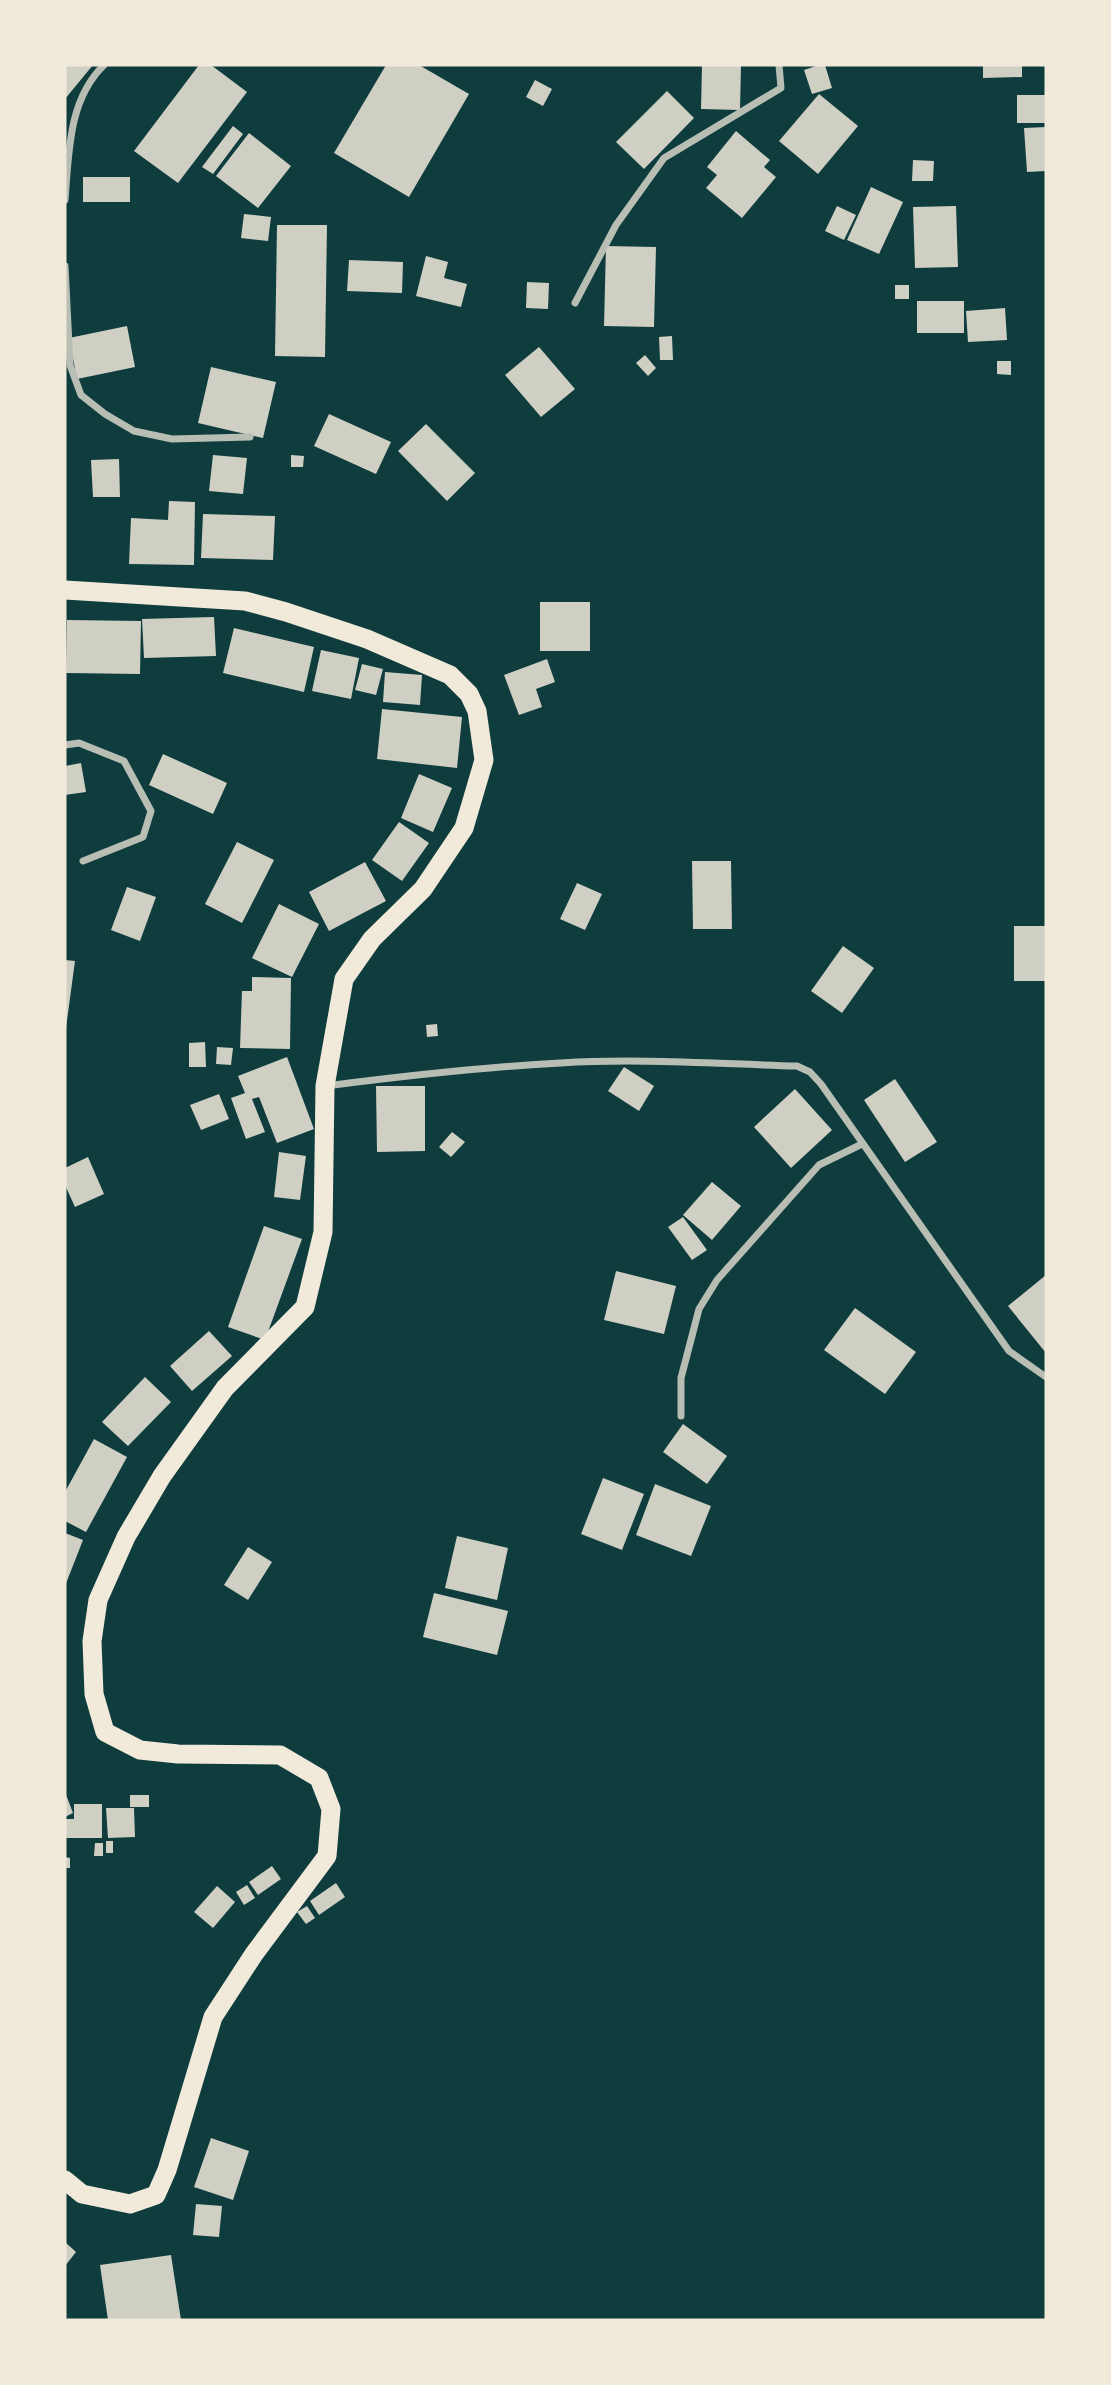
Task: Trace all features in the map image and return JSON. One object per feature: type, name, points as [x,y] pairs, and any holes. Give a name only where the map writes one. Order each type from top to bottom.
[{"type":"highway","points":[[65,590],[245,601],[286,611],[367,639],[450,674],[469,694],[477,711],[484,760],[464,828],[423,888],[372,939],[344,979],[325,1086],[323,1232],[305,1307],[225,1388],[162,1476],[126,1537],[98,1600],[92,1641],[93,1695],[105,1732],[140,1750],[178,1754],[280,1755],[319,1778],[331,1809],[327,1856],[254,1954],[212,2017],[167,2170],[156,2195],[130,2204],[82,2194],[65,2180]]},
{"type":"street","points":[[65,200],[71,133],[78,108],[92,77],[104,65]]},
{"type":"street","points":[[575,303],[616,225],[664,158],[781,88],[779,65]]},
{"type":"street","points":[[65,266],[70,365],[81,395],[105,414],[134,431],[172,439],[250,437]]},
{"type":"street","points":[[65,745],[79,743],[124,761],[152,811],[143,837],[83,861]]},
{"type":"street","points":[[325,1086],[412,1075],[563,1062],[797,1066],[810,1072],[821,1084],[1009,1351],[1046,1377]]},
{"type":"street","points":[[681,1416],[681,1378],[696,1320],[699,1309],[717,1280],[819,1165],[862,1144]]},
{"type":"building","points":[[65,65],[93,65],[65,99]]},
{"type":"building","points":[[199,65],[211,65],[247,92],[178,183],[134,151]]},
{"type":"building","points":[[386,65],[419,65],[469,94],[409,197],[334,153]]},
{"type":"building","points":[[702,65],[741,65],[740,110],[701,109]]},
{"type":"building","points":[[825,65],[832,88],[812,94],[804,70]]},
{"type":"building","points":[[983,65],[1022,65],[1022,77],[983,78]]},
{"type":"building","points":[[535,80],[552,89],[543,106],[526,97]]},
{"type":"building","points":[[667,91],[694,118],[644,169],[616,142]]},
{"type":"building","points":[[819,94],[858,126],[818,174],[779,141]]},
{"type":"building","points":[[1017,95],[1046,95],[1046,123],[1017,123]]},
{"type":"building","points":[[233,126],[243,134],[213,174],[202,167]]},
{"type":"building","points":[[1046,127],[1046,171],[1027,172],[1024,128]]},
{"type":"building","points":[[736,131],[770,160],[764,167],[776,177],[742,218],[706,188],[717,175],[707,167]]},
{"type":"building","points":[[249,133],[291,166],[258,208],[216,176]]},
{"type":"building","points":[[913,160],[934,161],[933,181],[912,181]]},
{"type":"building","points":[[83,177],[130,177],[130,202],[83,202]]},
{"type":"building","points":[[871,187],[903,202],[879,254],[847,240]]},
{"type":"building","points":[[837,206],[856,215],[844,240],[825,231]]},
{"type":"building","points":[[956,206],[958,267],[915,268],[913,207]]},
{"type":"building","points":[[244,214],[271,217],[268,241],[241,238]]},
{"type":"building","points":[[277,225],[327,225],[325,357],[275,356]]},
{"type":"building","points":[[606,246],[656,247],[654,327],[604,326]]},
{"type":"building","points":[[426,256],[448,262],[444,278],[467,284],[461,307],[416,296]]},
{"type":"building","points":[[349,260],[403,262],[402,293],[347,291]]},
{"type":"building","points":[[527,282],[549,283],[548,309],[526,308]]},
{"type":"building","points":[[895,285],[909,285],[909,299],[895,299]]},
{"type":"building","points":[[917,301],[964,301],[964,333],[917,333]]},
{"type":"building","points":[[1005,308],[1007,340],[968,342],[966,311]]},
{"type":"building","points":[[127,326],[135,367],[77,379],[69,338]]},
{"type":"building","points":[[672,336],[673,360],[660,360],[659,337]]},
{"type":"building","points":[[539,347],[575,389],[541,417],[505,375]]},
{"type":"building","points":[[645,355],[656,368],[648,376],[636,363]]},
{"type":"building","points":[[997,361],[1011,361],[1011,375],[997,374]]},
{"type":"building","points":[[211,367],[276,382],[263,438],[198,423]]},
{"type":"building","points":[[329,414],[391,442],[376,474],[314,446]]},
{"type":"building","points":[[426,424],[475,473],[447,501],[398,451]]},
{"type":"building","points":[[213,455],[247,458],[243,494],[209,491]]},
{"type":"building","points":[[291,455],[304,456],[303,467],[291,467]]},
{"type":"building","points":[[119,459],[120,497],[93,497],[91,460]]},
{"type":"building","points":[[169,501],[195,502],[194,565],[129,564],[131,518],[168,520]]},
{"type":"building","points":[[203,514],[275,516],[273,560],[201,558]]},
{"type":"building","points":[[540,602],[590,602],[590,651],[540,651]]},
{"type":"building","points":[[214,617],[216,656],[144,658],[142,619]]},
{"type":"building","points":[[67,620],[141,621],[140,674],[66,673]]},
{"type":"building","points":[[234,628],[314,647],[304,692],[223,673]]},
{"type":"building","points":[[321,650],[359,658],[351,699],[312,691]]},
{"type":"building","points":[[547,659],[555,682],[536,689],[542,707],[519,715],[504,675]]},
{"type":"building","points":[[362,664],[383,669],[376,695],[355,690]]},
{"type":"building","points":[[385,672],[422,675],[420,705],[383,702]]},
{"type":"building","points":[[382,709],[462,717],[457,768],[377,759]]},
{"type":"building","points":[[163,754],[227,783],[213,814],[149,785]]},
{"type":"building","points":[[81,763],[86,792],[65,795],[65,766]]},
{"type":"building","points":[[419,774],[452,788],[433,832],[401,818]]},
{"type":"building","points":[[399,822],[429,843],[402,881],[372,860]]},
{"type":"building","points":[[237,842],[274,860],[242,923],[205,904]]},
{"type":"building","points":[[692,861],[731,861],[732,929],[693,929]]},
{"type":"building","points":[[365,862],[386,901],[329,931],[309,892]]},
{"type":"building","points":[[577,883],[602,894],[585,930],[560,919]]},
{"type":"building","points":[[127,887],[156,897],[140,941],[111,930]]},
{"type":"building","points":[[279,904],[319,924],[292,977],[252,958]]},
{"type":"building","points":[[1014,926],[1046,926],[1046,981],[1014,981]]},
{"type":"building","points":[[843,946],[874,968],[842,1013],[811,991]]},
{"type":"building","points":[[65,960],[75,961],[66,1028],[65,1028]]},
{"type":"building","points":[[252,977],[291,978],[290,1049],[240,1048],[242,991],[252,991]]},
{"type":"building","points":[[437,1024],[438,1036],[427,1037],[426,1025]]},
{"type":"building","points":[[205,1042],[206,1067],[189,1067],[189,1043]]},
{"type":"building","points":[[217,1047],[233,1048],[231,1065],[216,1064]]},
{"type":"building","points":[[287,1057],[314,1129],[277,1143],[259,1097],[252,1099],[265,1132],[246,1139],[231,1098],[245,1093],[238,1076]]},
{"type":"building","points":[[624,1067],[654,1086],[639,1111],[608,1091]]},
{"type":"building","points":[[895,1079],[937,1142],[905,1162],[864,1100]]},
{"type":"building","points":[[376,1086],[425,1086],[425,1151],[377,1152]]},
{"type":"building","points":[[795,1089],[832,1130],[791,1168],[754,1127]]},
{"type":"building","points":[[219,1094],[229,1119],[201,1130],[190,1105]]},
{"type":"building","points":[[452,1132],[465,1142],[451,1157],[439,1147]]},
{"type":"building","points":[[279,1152],[306,1156],[300,1200],[274,1197]]},
{"type":"building","points":[[88,1157],[104,1194],[75,1207],[65,1185],[65,1168]]},
{"type":"building","points":[[712,1182],[741,1206],[712,1240],[683,1215]]},
{"type":"building","points":[[683,1217],[707,1250],[692,1260],[668,1227]]},
{"type":"building","points":[[264,1226],[302,1239],[265,1340],[228,1327]]},
{"type":"building","points":[[616,1271],[676,1286],[664,1334],[604,1320]]},
{"type":"building","points":[[1046,1275],[1046,1353],[1008,1306]]},
{"type":"building","points":[[855,1308],[916,1352],[885,1394],[824,1350]]},
{"type":"building","points":[[209,1331],[232,1356],[192,1391],[170,1366]]},
{"type":"building","points":[[145,1377],[171,1402],[128,1446],[102,1422]]},
{"type":"building","points":[[683,1424],[727,1456],[707,1484],[663,1452]]},
{"type":"building","points":[[94,1439],[127,1457],[86,1532],[65,1521],[65,1492]]},
{"type":"building","points":[[603,1478],[644,1494],[622,1550],[581,1534]]},
{"type":"building","points":[[655,1484],[711,1506],[691,1556],[636,1535]]},
{"type":"building","points":[[65,1533],[83,1540],[65,1586]]},
{"type":"building","points":[[457,1536],[508,1548],[497,1600],[445,1588]]},
{"type":"building","points":[[248,1547],[272,1562],[248,1600],[224,1585]]},
{"type":"building","points":[[434,1593],[508,1611],[497,1655],[423,1637]]},
{"type":"building","points":[[65,1792],[73,1813],[65,1817]]},
{"type":"building","points":[[130,1795],[149,1795],[149,1807],[130,1807]]},
{"type":"building","points":[[74,1804],[102,1804],[102,1838],[65,1838],[65,1819],[74,1819]]},
{"type":"building","points":[[106,1808],[134,1808],[135,1837],[108,1838]]},
{"type":"building","points":[[106,1841],[113,1841],[113,1853],[106,1853]]},
{"type":"building","points":[[95,1843],[103,1843],[103,1856],[94,1856]]},
{"type":"building","points":[[65,1857],[70,1858],[70,1868],[65,1868]]},
{"type":"building","points":[[272,1866],[281,1879],[258,1895],[249,1882]]},
{"type":"building","points":[[336,1883],[345,1897],[319,1915],[310,1901]]},
{"type":"building","points":[[247,1885],[255,1898],[244,1905],[236,1892]]},
{"type":"building","points":[[217,1886],[235,1902],[213,1928],[194,1912]]},
{"type":"building","points":[[307,1906],[315,1918],[306,1924],[297,1912]]},
{"type":"building","points":[[211,2138],[249,2151],[233,2200],[194,2187]]},
{"type":"building","points":[[196,2204],[222,2206],[219,2237],[193,2235]]},
{"type":"building","points":[[65,2242],[76,2252],[65,2266]]},
{"type":"building","points":[[171,2255],[181,2320],[108,2320],[100,2265]]}]
